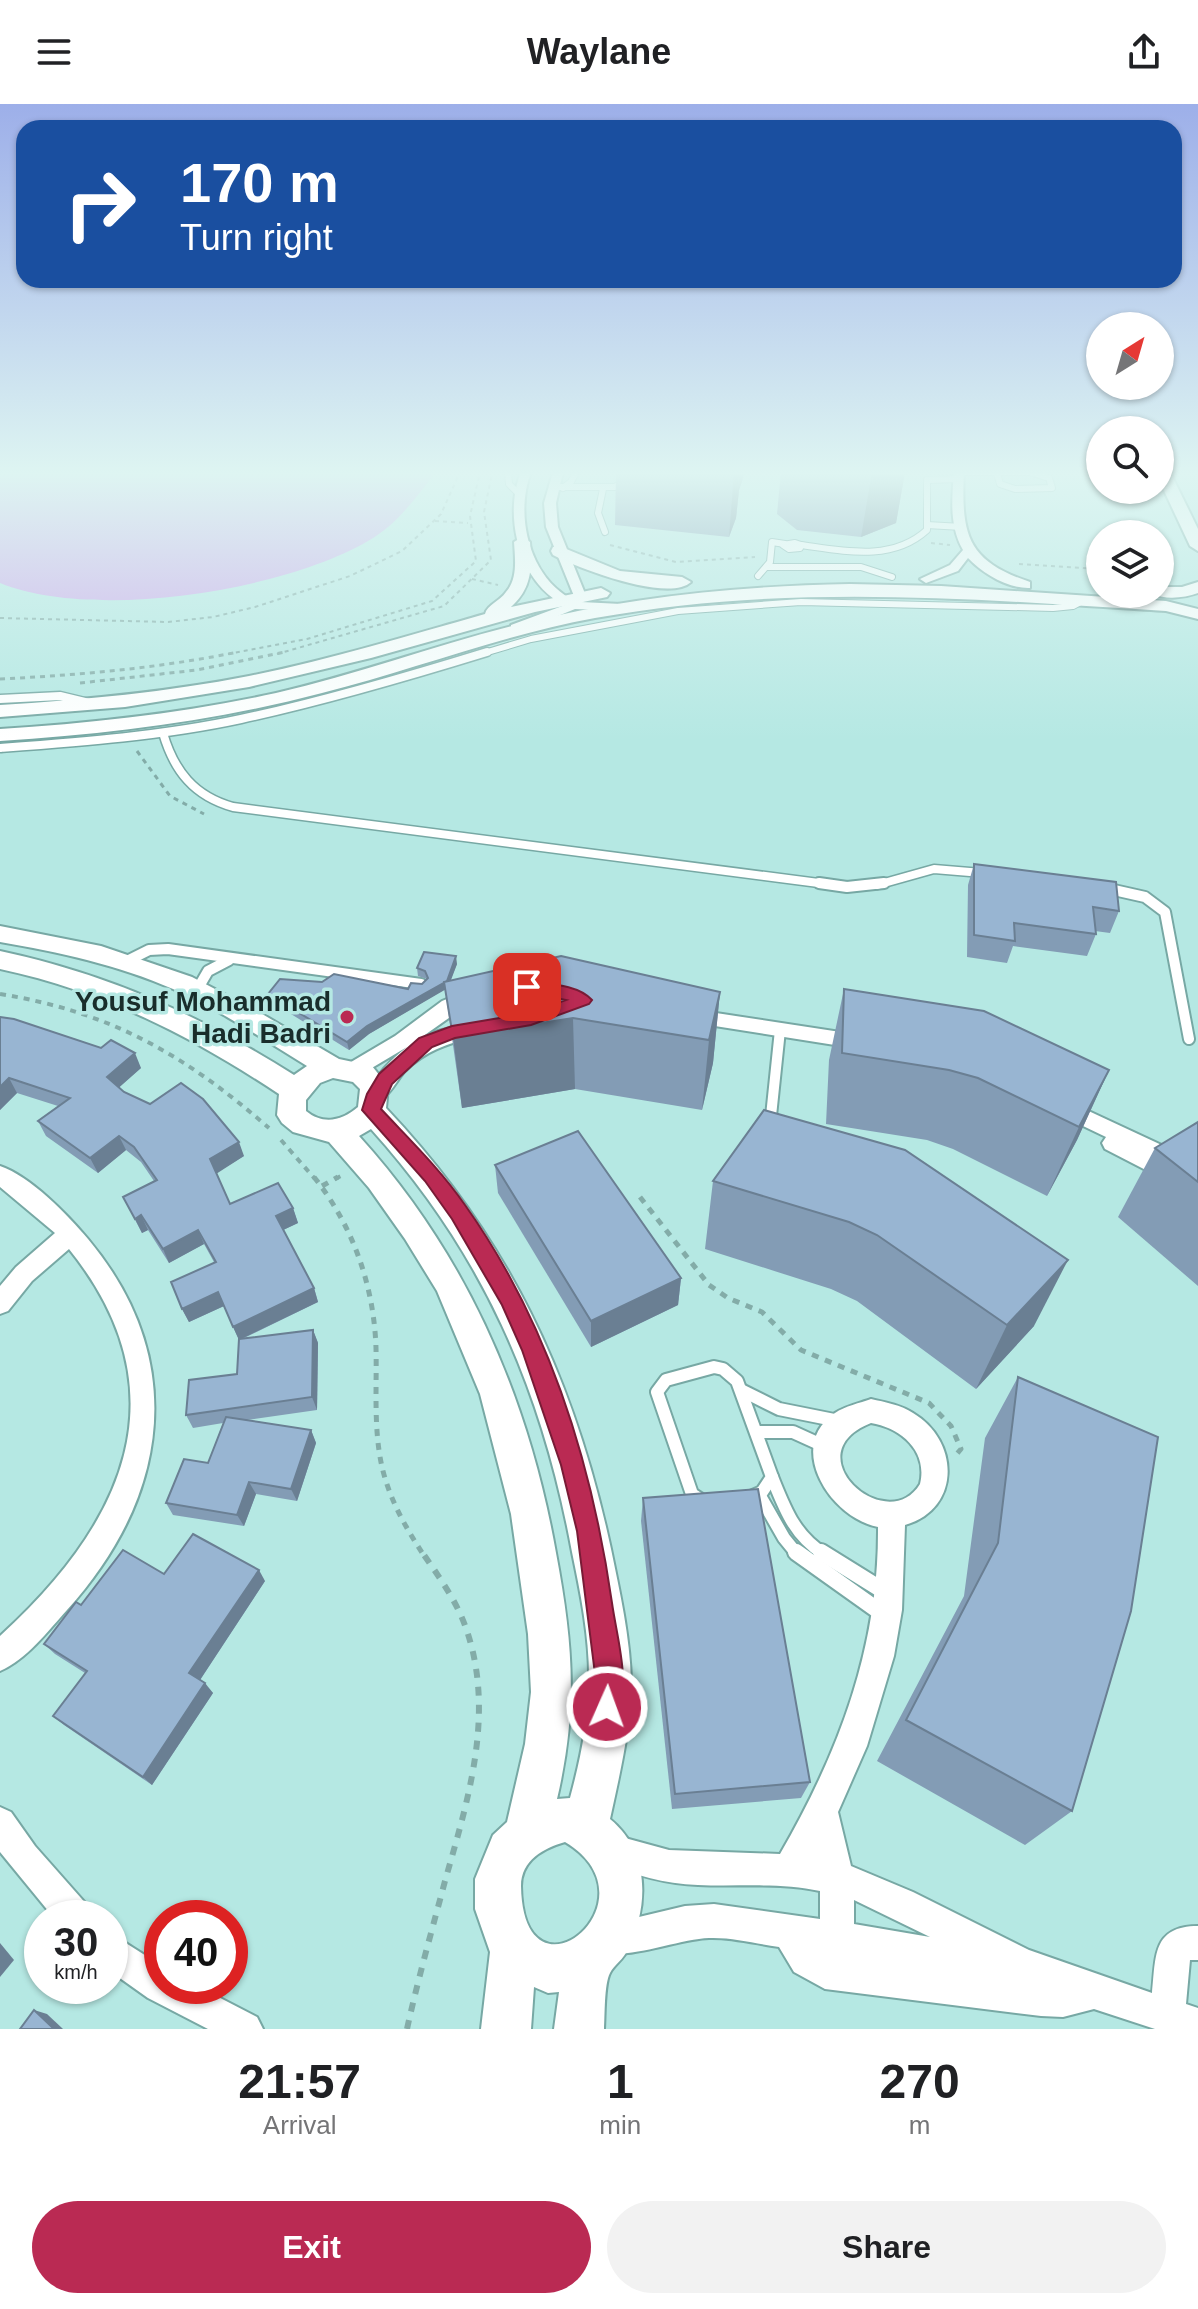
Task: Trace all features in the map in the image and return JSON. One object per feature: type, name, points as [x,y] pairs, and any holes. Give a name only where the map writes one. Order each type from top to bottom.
[{"type":"street","points":[[483,618],[506,604],[519,589],[524,575],[523,562]]},
{"type":"street","points":[[533,562],[546,584],[572,600],[626,608]]},
{"type":"street","points":[[562,562],[572,600]]},
{"type":"street","points":[[580,562],[599,572],[637,580],[682,582]]},
{"type":"street","points":[[926,579],[954,568],[958,562]]},
{"type":"street","points":[[980,562],[992,573],[1026,585]]},
{"type":"street","points":[[0,711],[94,705],[201,691],[331,663],[483,618],[572,600],[762,572],[1086,588]]},
{"type":"street","points":[[1174,592],[1198,587]]},
{"type":"street","points":[[0,735],[143,723],[263,702],[362,677],[501,634],[626,608],[727,595],[819,590],[929,591],[1166,606],[1198,614]]},
{"type":"street","points":[[501,634],[572,600]]},
{"type":"street","points":[[0,934],[125,962],[197,990],[342,1069],[369,1079],[374,1102],[432,1176],[486,1255],[533,1350],[573,1465],[592,1545],[610,1682],[601,1758],[598,1838],[621,1885],[621,1904],[598,1950],[579,2029]]},
{"type":"street","points":[[0,960],[66,974],[149,1003],[226,1044],[295,1090]]},
{"type":"street","points":[[489,1005],[452,1032],[414,1050],[395,1068],[357,1124],[337,1131],[314,1130],[297,1121],[290,1107],[295,1090],[310,1076],[342,1069],[402,1041],[449,1006],[489,1005]]},
{"type":"street","points":[[674,1014],[886,1046]]},
{"type":"street","points":[[1198,1172],[1092,1119],[1041,1099],[1123,1149],[1198,1188]]},
{"type":"street","points":[[337,1131],[395,1195],[445,1274],[489,1367],[512,1435],[536,1544],[552,1691],[542,1771],[527,1830]]},
{"type":"street","points":[[0,1175],[39,1203],[103,1272],[131,1332],[141,1374],[144,1405],[133,1475],[116,1515],[63,1592],[0,1656]]},
{"type":"street","points":[[0,1304],[24,1274],[70,1234]]},
{"type":"street","points":[[871,1411],[904,1420],[929,1445],[935,1461],[936,1477],[922,1505],[908,1513],[891,1516],[873,1514],[856,1506],[842,1494],[826,1463],[826,1447],[831,1433],[841,1421],[871,1411]]},
{"type":"street","points":[[788,1872],[856,1740],[890,1607],[891,1516]]},
{"type":"street","points":[[821,1809],[837,1878],[837,1938]]},
{"type":"street","points":[[1043,1974],[837,1938],[714,1921],[685,1923],[598,1950],[568,1969],[549,1970],[530,1962],[514,1948],[503,1929],[497,1907],[497,1885],[503,1863],[513,1844],[527,1830],[546,1821],[566,1819],[598,1838],[665,1868],[788,1872],[837,1878],[885,1895],[962,1937],[1043,1974],[1183,2021],[1174,1951],[1182,1943],[1198,1943]]},
{"type":"street","points":[[0,1823],[23,1858],[60,1900]]},
{"type":"street","points":[[790,1932],[796,1949],[807,1963],[820,1971],[834,1974],[1041,1999],[1077,1998],[1095,1991]]},
{"type":"street","points":[[506,2029],[514,1948]]},
{"type":"street","points":[[128,1963],[160,1986],[245,2029]]},
{"type":"lane","points":[[762,572],[768,562]]},
{"type":"lane","points":[[0,748],[163,733],[316,703],[531,639],[648,615],[801,602],[1042,608],[1073,606],[1084,600]]},
{"type":"lane","points":[[0,699],[60,696],[94,705]]},
{"type":"lane","points":[[163,733],[178,769],[197,793],[233,807],[847,887],[875,886],[934,869],[992,874]]},
{"type":"lane","points":[[1102,888],[1141,894],[1165,912],[1189,1039]]},
{"type":"lane","points":[[125,962],[157,949],[421,984]]},
{"type":"lane","points":[[197,990],[213,967],[235,959]]},
{"type":"lane","points":[[776,1130],[771,1116],[780,1030]]},
{"type":"lane","points":[[772,1477],[768,1488],[760,1496],[709,1505],[692,1494],[657,1392],[666,1380],[714,1367],[732,1374],[789,1520],[807,1543],[890,1607]]},
{"type":"lane","points":[[740,1390],[799,1415],[841,1421]]},
{"type":"lane","points":[[757,1432],[785,1430],[799,1433],[826,1447]]},
{"type":"lane","points":[[760,1496],[784,1538],[801,1558],[890,1607]]},
{"type":"path","points":[[0,618],[156,622],[235,613],[382,562]]},
{"type":"path","points":[[0,679],[122,671],[240,654],[307,639],[432,601],[475,562]]},
{"type":"path","points":[[72,684],[197,670],[271,656],[444,606],[489,562]]},
{"type":"path","points":[[1015,564],[1086,568]]},
{"type":"path","points":[[0,994],[41,1000],[100,1017],[153,1040],[201,1071],[272,1130],[316,1177],[358,1249],[374,1310],[375,1428],[387,1486],[413,1541],[449,1590],[462,1617],[478,1679],[478,1749],[407,2029]]},
{"type":"path","points":[[640,1197],[700,1277],[718,1292],[762,1312],[801,1350],[915,1396],[942,1413],[961,1449],[956,1456],[935,1461]]},
{"type":"shaded area","points":[[0,562],[323,562],[239,586],[135,600],[85,600],[39,594],[0,583]]},
{"type":"building","points":[[974,864],[1116,882],[1119,911],[1093,907],[1096,934],[1014,923],[1015,941],[974,935]]},
{"type":"building","name":"Yousuf Mohammad Hadi Badri","points":[[424,952],[456,956],[447,981],[367,1026],[347,1042],[268,994],[280,979],[322,982],[334,974],[408,989],[411,983],[422,984],[428,978],[425,971],[417,968]]},
{"type":"building","points":[[561,956],[720,992],[709,1040],[573,1018],[453,1037],[444,982]]},
{"type":"building","points":[[844,989],[984,1011],[1109,1070],[1079,1127],[978,1078],[949,1070],[842,1053]]},
{"type":"building","points":[[0,1017],[101,1048],[111,1040],[135,1053],[107,1077],[124,1092],[150,1104],[181,1083],[203,1099],[239,1142],[210,1159],[230,1204],[278,1183],[293,1208],[276,1216],[314,1288],[233,1327],[218,1292],[182,1309],[171,1282],[216,1262],[198,1230],[163,1249],[141,1215],[135,1219],[123,1197],[157,1180],[134,1147],[119,1136],[90,1158],[38,1121],[70,1098],[9,1078],[0,1087]]},
{"type":"building","points":[[764,1110],[905,1150],[1068,1260],[1007,1325],[877,1235],[849,1222],[713,1181]]},
{"type":"building","points":[[1198,1122],[1198,1182],[1155,1148]]},
{"type":"building","points":[[578,1131],[681,1278],[591,1321],[495,1165]]},
{"type":"building","points":[[313,1330],[312,1397],[186,1415],[189,1380],[237,1374],[239,1339]]},
{"type":"building","points":[[1018,1377],[1158,1437],[1131,1611],[1072,1811],[906,1720],[998,1543]]},
{"type":"building","points":[[226,1417],[311,1430],[291,1489],[249,1482],[237,1515],[166,1503],[184,1459],[208,1463]]},
{"type":"building","points":[[758,1489],[810,1782],[675,1794],[643,1498]]},
{"type":"building","points":[[193,1534],[259,1570],[189,1673],[205,1683],[143,1777],[53,1716],[87,1671],[44,1644],[76,1602],[81,1605],[123,1550],[164,1574]]},
{"type":"building","points":[[34,2010],[54,2029],[20,2029]]},
{"type":"place","name":"Yousuf Mohammad Hadi Badri","points":[[347,1017]]},
{"type":"route","points":[[527,987],[563,992],[583,1000],[531,1019],[452,1032],[426,1042],[405,1058],[386,1079],[376,1094],[371,1110],[402,1141],[460,1213],[510,1300],[533,1350],[573,1465],[589,1531],[610,1682],[607,1707]]}]
